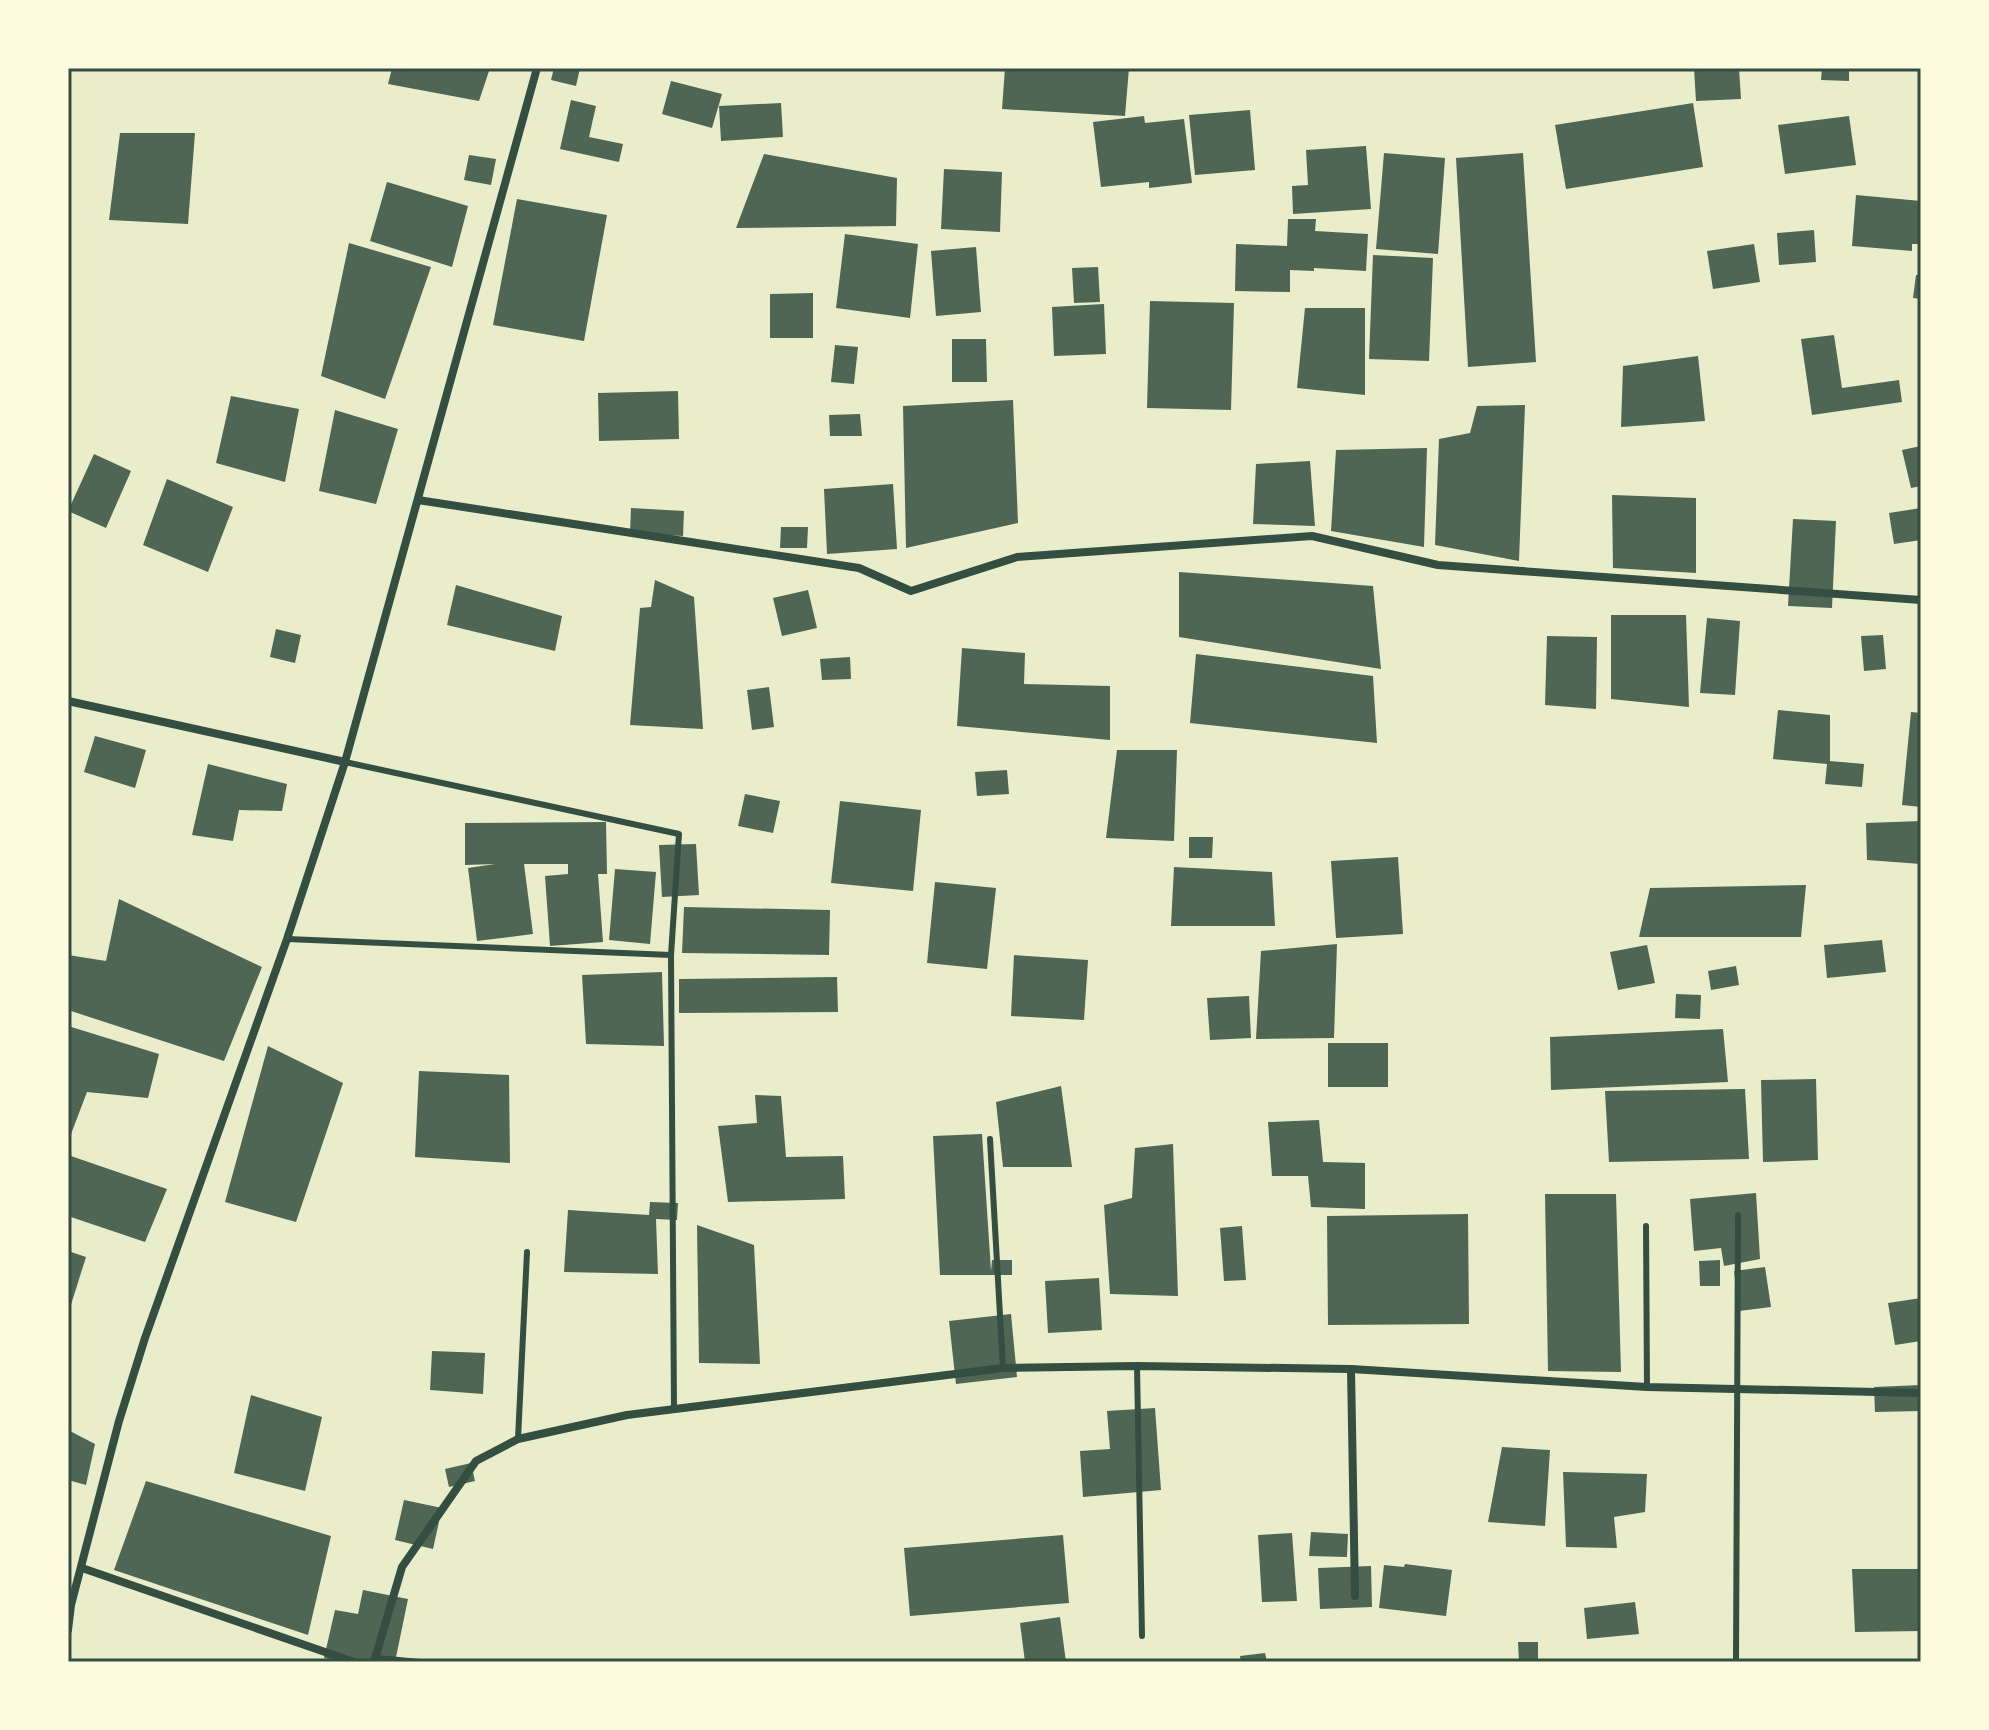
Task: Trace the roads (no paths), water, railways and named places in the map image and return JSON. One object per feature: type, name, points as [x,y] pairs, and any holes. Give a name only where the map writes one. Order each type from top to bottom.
[{"type":"street","points":[[68,1630],[69,1605],[145,1338],[287,939],[345,762],[537,68]]},
{"type":"street","points":[[418,500],[859,568],[911,591],[1017,557],[1312,536],[1438,565],[1921,600]]},
{"type":"street","points":[[68,701],[345,762]]},
{"type":"street","points":[[376,1660],[402,1567],[476,1461],[518,1439],[627,1415],[1003,1368],[1351,1369],[1647,1387],[1921,1393]]},
{"type":"street","points":[[1351,1369],[1355,1596]]},
{"type":"street","points":[[82,1568],[354,1662]]},
{"type":"lane","points":[[345,762],[679,834],[671,955],[674,1409]]},
{"type":"lane","points":[[287,939],[671,955]]},
{"type":"lane","points":[[990,1139],[1003,1368]]},
{"type":"lane","points":[[1736,1662],[1738,1215]]},
{"type":"lane","points":[[1646,1226],[1647,1387]]},
{"type":"lane","points":[[518,1439],[527,1252]]},
{"type":"lane","points":[[1137,1366],[1142,1636]]},
{"type":"lane","points":[[376,1660],[420,1662]]}]
